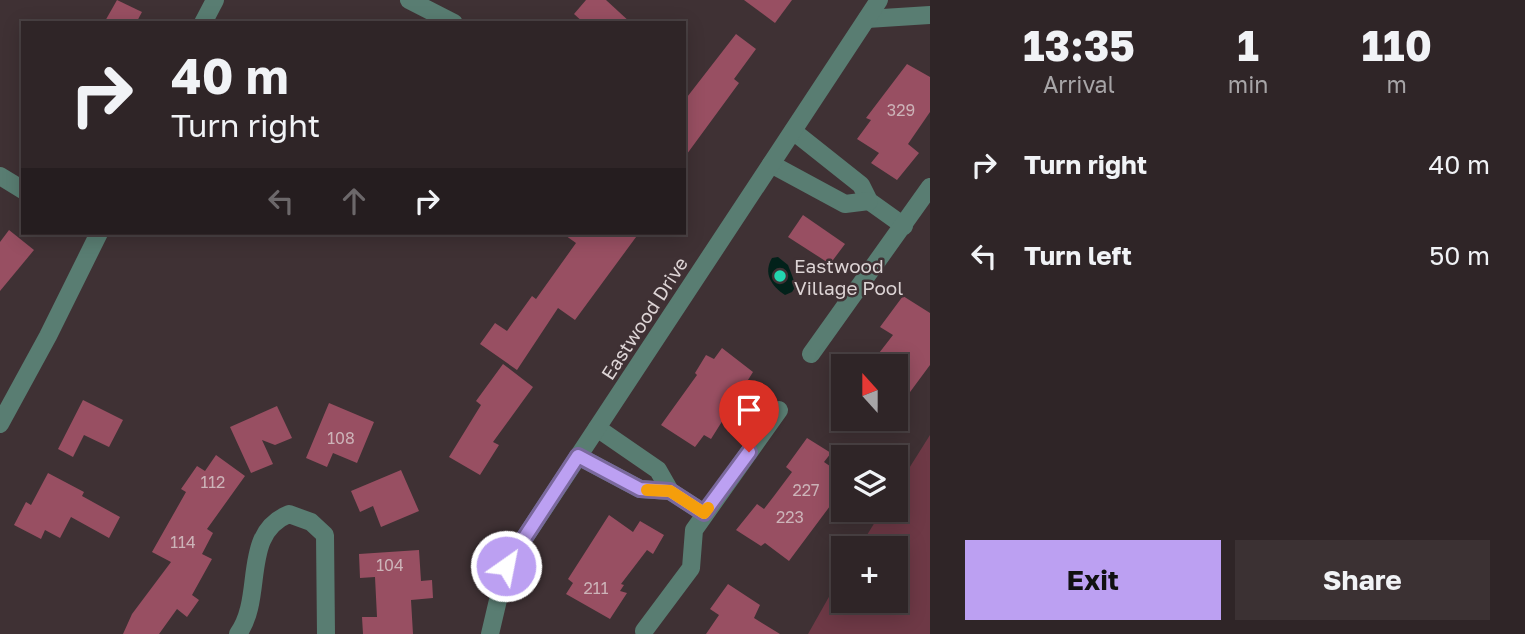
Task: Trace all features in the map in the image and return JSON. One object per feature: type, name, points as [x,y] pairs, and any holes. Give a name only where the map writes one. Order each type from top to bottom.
[{"type":"street","points":[[204,21],[215,0]]},
{"type":"street","points":[[409,0],[450,21]]},
{"type":"street","name":"Eastwood Drive","points":[[490,634],[506,566],[879,0]]},
{"type":"street","points":[[867,19],[930,15]]},
{"type":"street","points":[[793,131],[860,185],[869,201],[904,226]]},
{"type":"street","points":[[771,164],[845,204],[869,201]]},
{"type":"street","points":[[0,176],[21,189]]},
{"type":"street","points":[[811,354],[930,187]]},
{"type":"street","points":[[0,424],[96,235]]},
{"type":"street","points":[[644,631],[691,568],[694,530],[704,513],[779,410]]},
{"type":"street","points":[[597,428],[658,470],[670,491],[704,513]]},
{"type":"street","points":[[578,456],[640,489],[670,491]]},
{"type":"street","points":[[238,634],[248,621],[261,540],[272,521],[289,514],[311,522],[325,535],[326,634]]},
{"type":"shaded area","name":"Eastwood Village Pool","points":[[778,257],[788,265],[796,286],[792,292],[785,295],[776,288],[768,274],[772,258]]},
{"type":"shaded area","points":[[930,435],[930,634],[808,634],[831,593],[831,613],[908,613],[908,536],[866,536],[875,522],[908,522],[908,470]]},
{"type":"building","points":[[117,0],[142,12],[137,21],[105,21]]},
{"type":"building","points":[[586,0],[606,0],[629,21],[582,21],[574,14]]},
{"type":"building","points":[[744,0],[792,0],[775,23]]},
{"type":"building","points":[[736,34],[756,49],[734,79],[739,83],[686,155],[686,98]]},
{"type":"building","points":[[907,64],[930,77],[930,112],[908,144],[919,153],[897,180],[871,163],[879,153],[857,139],[871,120],[866,118]]},
{"type":"building","points":[[803,215],[845,244],[830,264],[788,237]]},
{"type":"building","points":[[9,230],[34,250],[0,291],[0,242]]},
{"type":"building","points":[[565,235],[638,235],[575,320],[558,308],[517,370],[480,344],[495,323],[507,331],[532,296],[536,299],[576,243]]},
{"type":"building","points":[[903,296],[930,313],[930,365],[908,395],[908,354],[878,354],[893,335],[880,327]]},
{"type":"building","points":[[722,348],[753,372],[711,439],[704,435],[695,447],[661,425],[697,375],[695,373],[706,355],[714,359]]},
{"type":"building","points":[[503,364],[533,387],[493,442],[499,445],[480,475],[449,457],[481,405],[476,401]]},
{"type":"building","points":[[83,400],[123,420],[109,447],[84,435],[73,457],[58,449]]},
{"type":"building","points":[[329,403],[374,422],[357,463],[333,453],[327,467],[306,458]]},
{"type":"building","points":[[277,406],[292,438],[275,445],[262,440],[273,464],[251,473],[230,427]]},
{"type":"building","points":[[807,438],[831,453],[824,462],[831,467],[831,505],[789,561],[765,543],[761,546],[736,530],[757,504],[764,509],[792,472],[786,467]]},
{"type":"building","points":[[216,455],[245,476],[207,529],[213,533],[202,554],[212,559],[192,595],[199,600],[187,617],[177,609],[159,634],[123,634],[132,614],[171,562],[152,552],[186,492],[181,489],[197,466],[205,471]]},
{"type":"building","points":[[401,470],[419,511],[381,527],[373,506],[360,512],[351,491]]},
{"type":"building","points":[[48,473],[84,492],[82,496],[120,517],[109,538],[71,517],[60,538],[45,530],[41,539],[14,525],[26,502],[31,505]]},
{"type":"building","points":[[609,515],[633,532],[640,521],[664,535],[653,554],[647,550],[621,584],[624,585],[620,591],[627,593],[610,619],[566,594],[573,583],[568,579]]},
{"type":"building","points":[[419,550],[421,581],[432,580],[433,598],[411,600],[413,634],[363,634],[362,617],[377,617],[375,577],[360,578],[359,554]]},
{"type":"building","points":[[728,584],[760,605],[754,618],[780,634],[706,634],[719,615],[710,609]]},
{"type":"slow traffic","points":[[647,490],[670,491],[704,513],[708,508]]},
{"type":"place","name":"Eastwood Village Pool","points":[[780,276]]},
{"type":"route","points":[[506,566],[578,456],[640,489],[670,491],[704,513],[749,452]]}]
